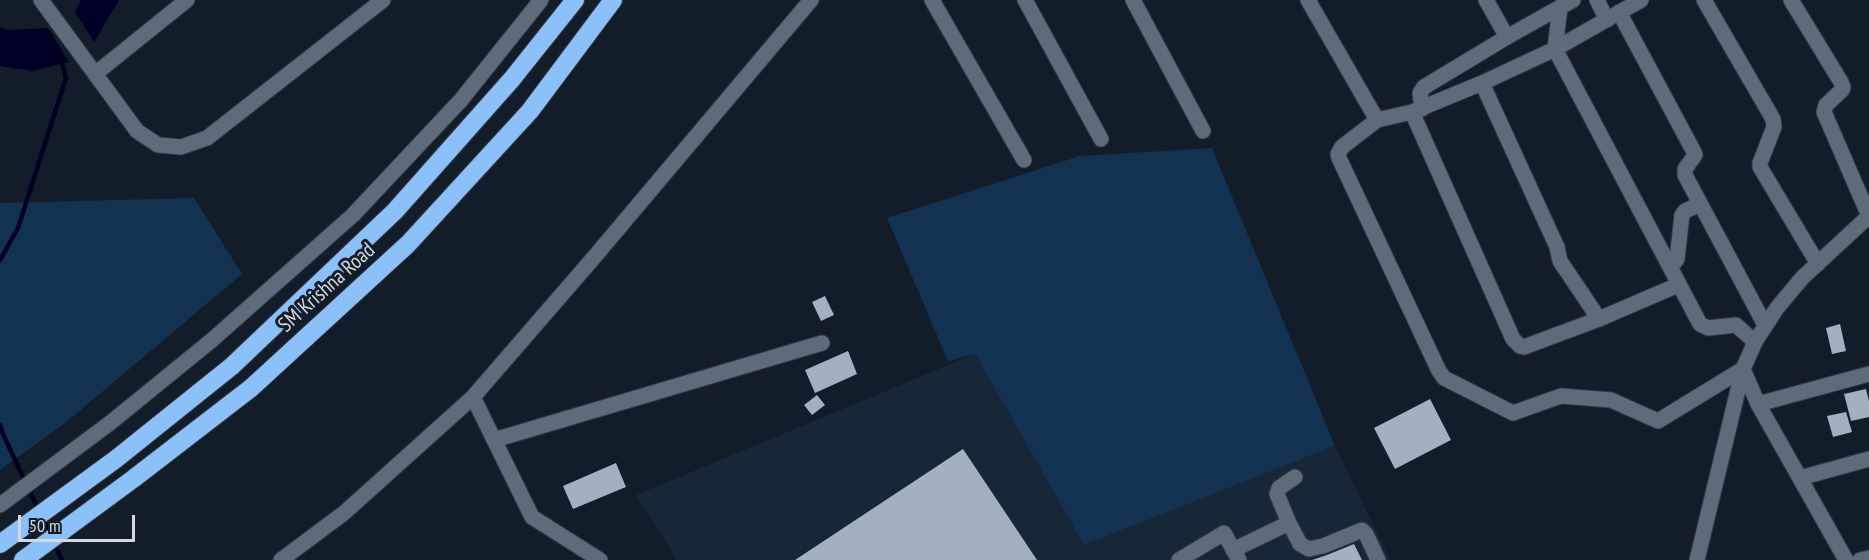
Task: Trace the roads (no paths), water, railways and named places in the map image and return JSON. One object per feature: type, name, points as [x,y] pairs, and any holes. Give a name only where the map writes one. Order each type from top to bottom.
[{"type":"highway","name":"SM Krishna Road","points":[[0,544],[116,459],[232,366],[395,211],[512,80],[575,0]]},
{"type":"highway","name":"SM Krishna Road","points":[[23,560],[251,388],[408,244],[530,111],[614,0]]},
{"type":"street","points":[[41,0],[137,131],[158,145],[181,147],[207,138],[383,0]]},
{"type":"street","points":[[95,74],[187,0]]},
{"type":"street","name":"SM Krishna Road","points":[[0,505],[110,423],[212,340],[353,215],[461,100],[541,0]]},
{"type":"street","points":[[280,560],[344,513],[473,397],[811,0]]},
{"type":"street","points":[[932,0],[1024,160]]},
{"type":"street","points":[[1025,0],[1101,139]]},
{"type":"street","points":[[1133,0],[1203,131]]},
{"type":"street","points":[[1308,0],[1377,120]]},
{"type":"street","points":[[1486,0],[1507,37]]},
{"type":"street","points":[[1596,0],[1613,16],[1694,152],[1694,158],[1684,172],[1765,325]]},
{"type":"street","points":[[1641,0],[1555,49],[1482,83],[1417,110],[1377,120],[1342,147],[1338,154],[1439,371],[1448,381],[1513,413],[1561,396],[1611,400],[1658,421],[1743,369]]},
{"type":"street","points":[[1704,0],[1773,119],[1774,127],[1760,167],[1818,264]]},
{"type":"street","points":[[1697,560],[1743,369],[1755,342],[1790,292],[1869,216],[1824,112],[1826,105],[1843,87],[1791,0]]},
{"type":"street","points":[[1566,4],[1424,87],[1419,93],[1417,110],[1516,343],[1520,346],[1524,347],[1599,319],[1678,285]]},
{"type":"street","points":[[1566,4],[1555,49],[1671,267],[1678,285],[1700,324],[1708,328],[1736,325],[1755,342]]},
{"type":"street","points":[[1482,83],[1557,248],[1560,261],[1599,319]]},
{"type":"street","points":[[1671,267],[1677,258],[1682,215],[1685,211],[1700,204]]},
{"type":"street","points":[[494,440],[822,343]]},
{"type":"street","points":[[1743,369],[1758,404],[1846,560]]},
{"type":"street","points":[[1758,404],[1869,374]]},
{"type":"street","points":[[473,397],[532,517],[600,560]]},
{"type":"street","points":[[1800,478],[1869,459]]},
{"type":"street","points":[[1295,477],[1279,488],[1277,494],[1300,544],[1309,549],[1323,546],[1362,530],[1378,560]]},
{"type":"street","points":[[1179,560],[1224,533],[1236,555],[1289,523]]},
{"type":"street","points":[[1860,560],[1869,558]]},
{"type":"waterway","points":[[0,260],[18,228],[66,78],[61,60]]},
{"type":"waterway","points":[[0,425],[39,511]]},
{"type":"waterway","points":[[43,519],[51,536]]},
{"type":"waterway","points":[[54,543],[62,560]]}]
